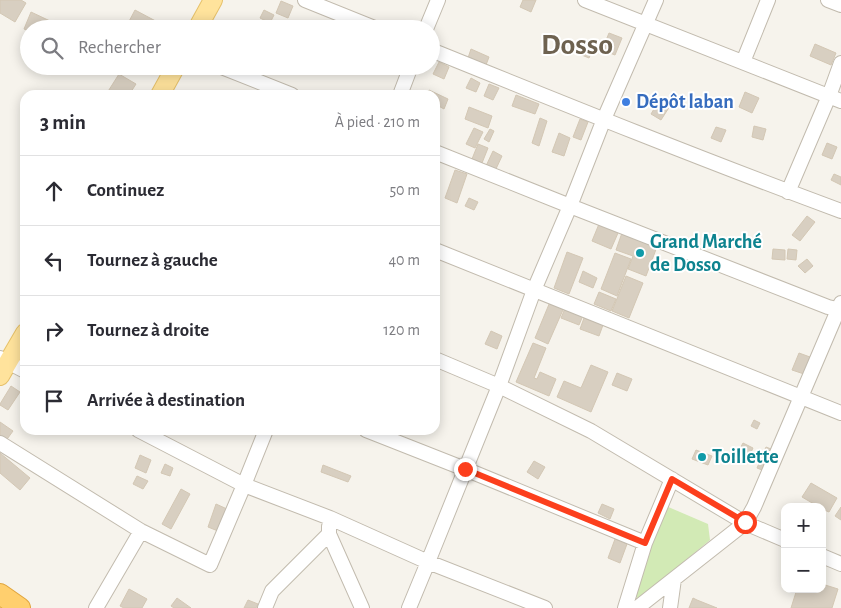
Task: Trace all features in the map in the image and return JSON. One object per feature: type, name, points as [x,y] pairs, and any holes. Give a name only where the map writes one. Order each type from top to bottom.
[{"type":"highway","points":[[0,594],[20,608]]},
{"type":"main road","points":[[202,20],[213,0]]},
{"type":"main road","points":[[163,90],[171,75]]},
{"type":"main road","points":[[3,366],[20,340]]},
{"type":"street","points":[[305,0],[355,20]]},
{"type":"street","points":[[430,20],[438,0]]},
{"type":"street","points":[[585,0],[835,98]]},
{"type":"street","points":[[409,608],[499,386],[534,290],[604,119],[656,0]]},
{"type":"street","points":[[743,62],[768,0]]},
{"type":"street","points":[[828,0],[841,5]]},
{"type":"street","points":[[440,54],[788,192],[841,211]]},
{"type":"street","points":[[788,192],[835,98],[841,64]]},
{"type":"street","points":[[242,75],[279,90]]},
{"type":"street","points":[[402,90],[408,75]]},
{"type":"street","points":[[440,154],[828,307],[840,307],[754,507],[745,522],[637,608]]},
{"type":"street","points":[[440,252],[841,414]]},
{"type":"street","points":[[440,361],[499,386],[590,431],[745,522],[781,538]]},
{"type":"street","points":[[3,366],[20,371]]},
{"type":"street","points":[[148,435],[244,485],[330,518],[428,562],[546,608]]},
{"type":"street","points":[[0,443],[141,531],[210,565],[264,435]]},
{"type":"street","points":[[379,435],[645,543]]},
{"type":"street","points":[[625,608],[645,543],[672,479]]},
{"type":"street","points":[[330,518],[329,534],[362,608]]},
{"type":"street","points":[[96,608],[141,531]]},
{"type":"street","points":[[265,608],[272,591],[329,534]]},
{"type":"street","points":[[826,558],[841,564]]},
{"type":"street","points":[[670,608],[674,579]]},
{"type":"green space","points":[[666,506],[708,524],[710,540],[639,599],[634,596]]},
{"type":"building","points":[[0,0],[21,0],[26,3],[15,22],[0,13]]},
{"type":"building","points":[[523,0],[536,0],[531,12],[520,7]]},
{"type":"building","points":[[281,1],[293,6],[288,18],[276,13]]},
{"type":"building","points":[[135,10],[154,20],[130,20]]},
{"type":"building","points":[[264,10],[274,15],[272,20],[260,18]]},
{"type":"building","points":[[31,12],[48,20],[28,20]]},
{"type":"building","points":[[609,33],[622,38],[615,55],[602,50]]},
{"type":"building","points":[[576,41],[593,48],[589,58],[572,51]]},
{"type":"building","points":[[815,44],[836,53],[831,65],[810,56]]},
{"type":"building","points":[[471,49],[489,57],[486,65],[468,58]]},
{"type":"building","points":[[440,62],[449,67],[444,79],[435,75],[440,75]]},
{"type":"building","points":[[118,75],[136,84],[132,90],[109,90]]},
{"type":"building","points":[[471,78],[480,83],[476,92],[466,88]]},
{"type":"building","points":[[489,84],[499,88],[493,100],[484,96]]},
{"type":"building","points":[[745,92],[759,98],[752,113],[739,107]]},
{"type":"building","points":[[440,95],[448,99],[444,109],[440,107]]},
{"type":"building","points":[[516,95],[539,104],[535,114],[512,106]]},
{"type":"building","points":[[660,99],[670,106],[661,120],[651,114]]},
{"type":"building","points":[[469,107],[492,116],[488,128],[465,119]]},
{"type":"building","points":[[540,118],[547,121],[539,146],[532,143]]},
{"type":"building","points":[[580,119],[588,122],[581,140],[573,137]]},
{"type":"building","points":[[754,126],[766,129],[763,140],[752,137]]},
{"type":"building","points":[[716,127],[726,130],[721,142],[711,138]]},
{"type":"building","points":[[474,128],[483,132],[475,148],[466,144]]},
{"type":"building","points":[[490,129],[494,131],[489,142],[484,139]]},
{"type":"building","points":[[559,133],[570,138],[564,156],[552,152]]},
{"type":"building","points":[[827,143],[837,147],[832,159],[822,155]]},
{"type":"building","points":[[478,144],[488,148],[482,163],[472,159]]},
{"type":"building","points":[[493,151],[502,156],[495,171],[486,166]]},
{"type":"building","points":[[455,170],[467,174],[457,203],[445,198]]},
{"type":"building","points":[[834,174],[841,177],[841,185],[831,180]]},
{"type":"building","points":[[469,198],[478,202],[474,210],[465,206]]},
{"type":"building","points":[[807,216],[815,222],[800,241],[792,235]]},
{"type":"building","name":"Grand Marché de Dosso","points":[[599,224],[618,233],[611,249],[592,241]]},
{"type":"building","name":"Grand Marché de Dosso","points":[[623,230],[658,244],[646,276],[628,269],[633,256],[616,250]]},
{"type":"building","points":[[773,249],[785,250],[785,260],[772,259]]},
{"type":"building","points":[[788,249],[797,250],[796,260],[787,259]]},
{"type":"building","points":[[567,252],[583,258],[569,294],[554,288]]},
{"type":"building","name":"Grand Marché de Dosso","points":[[615,253],[631,259],[617,296],[601,289]]},
{"type":"building","points":[[807,259],[813,266],[805,273],[798,266]]},
{"type":"building","points":[[583,271],[597,278],[593,288],[579,282]]},
{"type":"building","name":"Grand Marché de Dosso","points":[[626,276],[643,283],[629,318],[612,311]]},
{"type":"building","name":"Grand Marché de Dosso","points":[[599,292],[616,299],[611,311],[594,304]]},
{"type":"building","points":[[552,297],[566,303],[548,344],[535,338]]},
{"type":"building","points":[[566,306],[584,313],[579,325],[561,318]]},
{"type":"building","points":[[584,318],[603,325],[599,336],[580,329]]},
{"type":"building","points":[[491,331],[502,336],[497,349],[485,344]]},
{"type":"building","points":[[533,343],[546,348],[534,378],[537,379],[540,372],[556,379],[549,396],[516,382]]},
{"type":"building","points":[[799,353],[810,357],[804,374],[792,370]]},
{"type":"building","points":[[591,365],[608,372],[591,412],[557,397],[564,381],[581,388]]},
{"type":"building","points":[[617,373],[632,379],[627,391],[612,385]]},
{"type":"building","points":[[11,386],[20,392],[8,410],[0,404]]},
{"type":"building","points":[[754,420],[760,423],[757,429],[751,426]]},
{"type":"building","points":[[0,422],[13,431],[5,442],[0,438]]},
{"type":"building","points":[[743,443],[753,448],[748,459],[737,454]]},
{"type":"building","points":[[766,447],[776,451],[767,472],[757,468]]},
{"type":"building","name":"Toillette","points":[[696,450],[712,456],[708,465],[692,459]]},
{"type":"building","points":[[0,453],[30,478],[20,490],[0,473]]},
{"type":"building","points":[[140,455],[151,460],[146,473],[135,468]]},
{"type":"building","points":[[534,461],[545,467],[538,479],[527,472]]},
{"type":"building","points":[[165,464],[173,468],[170,476],[161,473]]},
{"type":"building","points":[[323,465],[351,476],[348,482],[321,472]]},
{"type":"building","points":[[137,476],[148,481],[143,489],[133,484]]},
{"type":"building","points":[[811,483],[837,498],[829,512],[826,511],[826,503],[812,503],[802,497]]},
{"type":"building","points":[[181,489],[190,494],[171,529],[162,524]]},
{"type":"building","points":[[216,504],[227,509],[218,531],[208,527]]},
{"type":"building","points":[[602,504],[614,509],[610,519],[598,513]]},
{"type":"building","points":[[841,507],[841,520],[835,516]]},
{"type":"building","points":[[615,539],[627,544],[620,563],[608,558]]},
{"type":"building","points":[[826,585],[838,589],[832,608],[791,608],[796,593],[826,593]]},
{"type":"building","points":[[129,589],[147,599],[142,608],[124,608],[120,606]]},
{"type":"building","points":[[177,598],[191,608],[174,608],[171,606]]},
{"type":"building","points":[[693,598],[697,600],[717,608],[689,608]]},
{"type":"building","points":[[248,600],[258,604],[256,608],[244,608]]},
{"type":"place","name":"Dépôt laban","points":[[626,102]]},
{"type":"place","name":"Grand Marché de Dosso","points":[[640,253]]},
{"type":"place","name":"Toillette","points":[[702,457]]},
{"type":"district","name":"Dosso","points":[[577,45]]},
{"type":"route","points":[[465,469],[645,543],[672,479],[745,522]]}]
